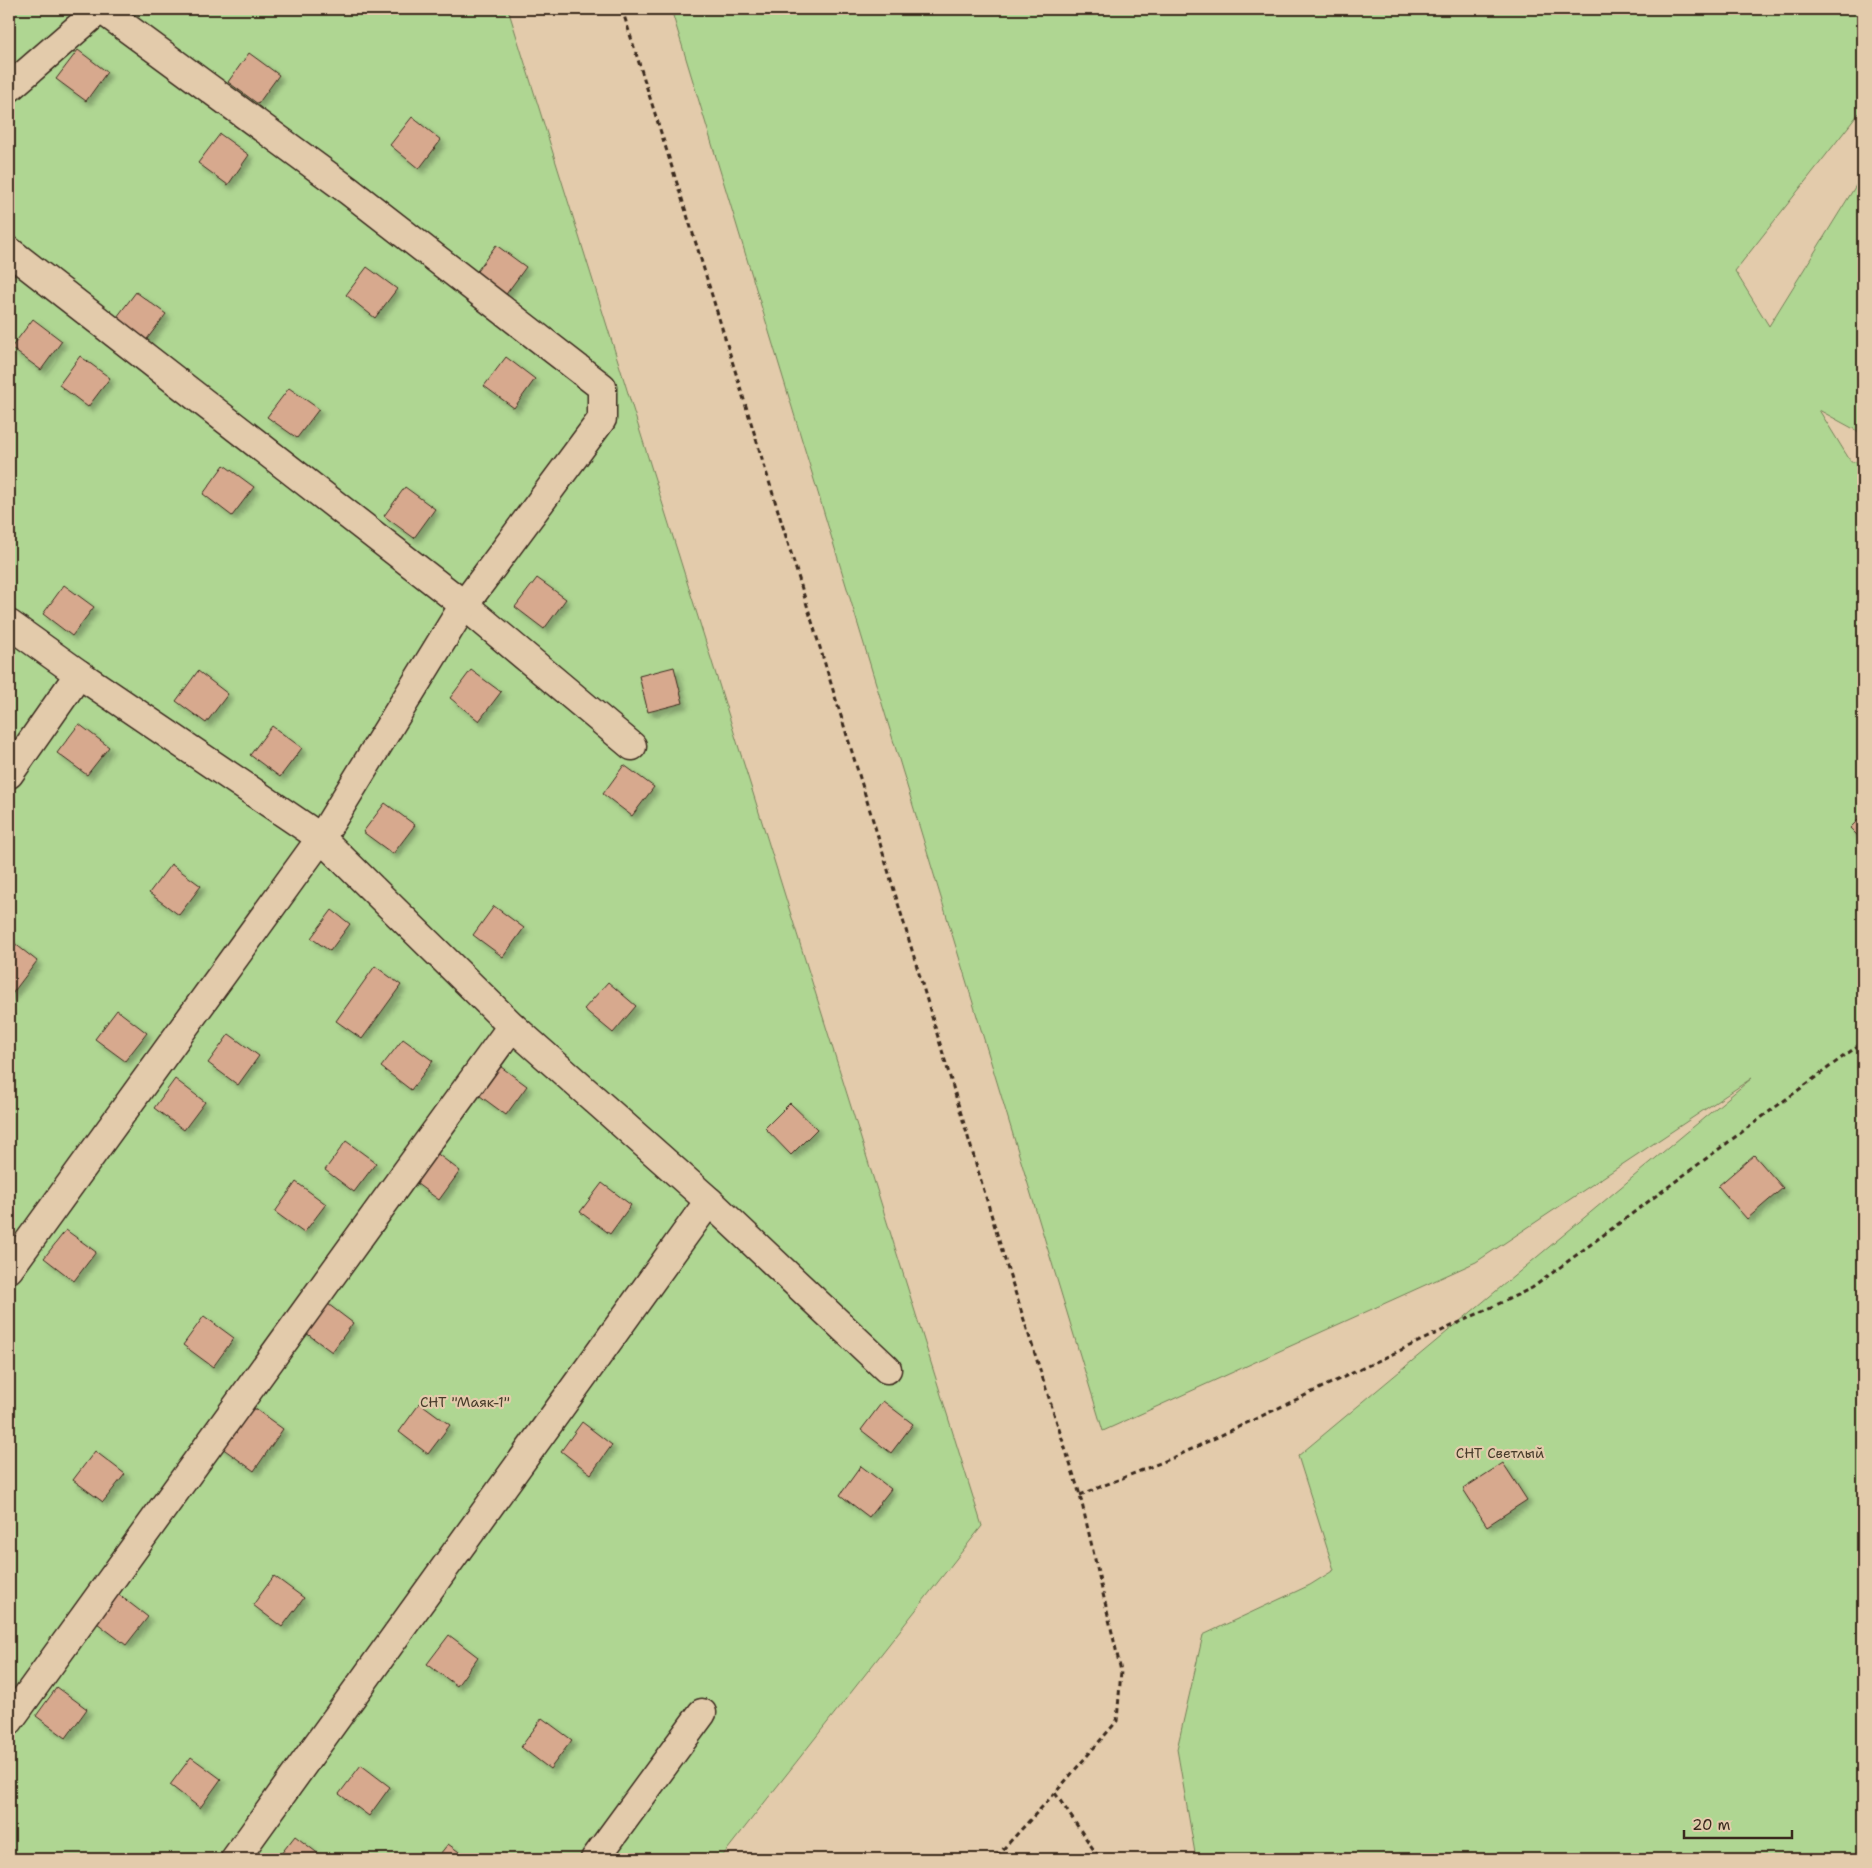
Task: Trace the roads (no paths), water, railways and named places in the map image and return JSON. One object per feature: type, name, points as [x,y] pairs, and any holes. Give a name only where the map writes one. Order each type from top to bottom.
[{"type":"lane","points":[[9,88],[100,9],[349,191],[602,387],[602,418],[464,605],[321,838],[9,1269]]},
{"type":"lane","points":[[9,251],[464,605],[632,746]]},
{"type":"lane","points":[[9,624],[79,674],[321,838],[512,1026],[709,1201],[887,1369]]},
{"type":"lane","points":[[9,774],[79,674]]},
{"type":"lane","points":[[9,1721],[512,1026]]},
{"type":"lane","points":[[235,1859],[709,1201]]},
{"type":"lane","points":[[595,1859],[702,1713]]},
{"type":"park label","name":"СНТ \"Маяк-1\"","points":[[465,1402]]},
{"type":"park label","name":"СНТ Светлый","points":[[1500,1453]]}]
